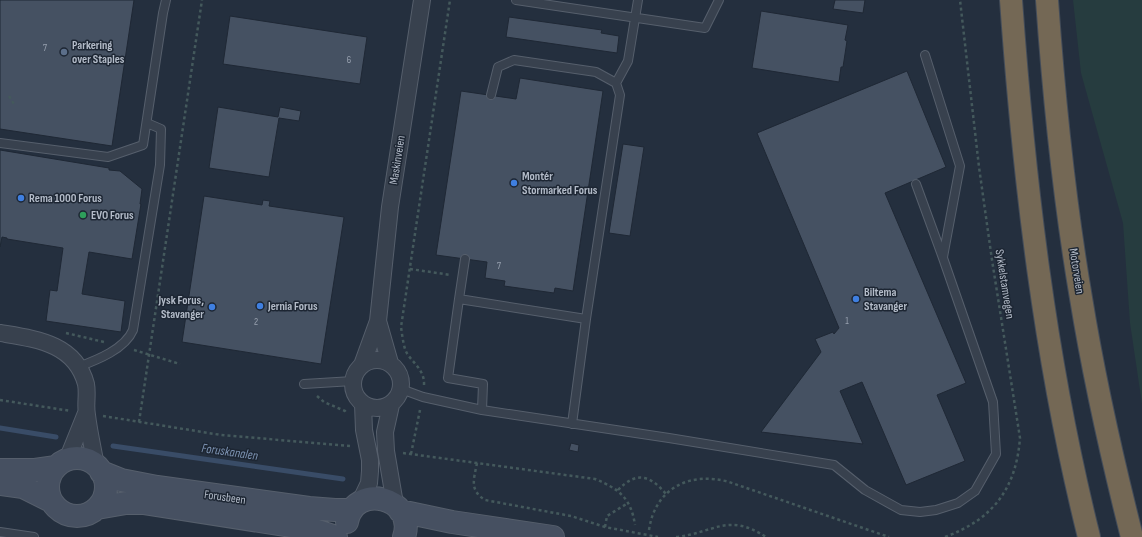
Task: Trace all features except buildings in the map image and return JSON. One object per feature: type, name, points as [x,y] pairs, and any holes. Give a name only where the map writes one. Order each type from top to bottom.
[{"type":"highway","points":[[1011,0],[1022,145],[1032,231],[1054,371],[1089,537]]},
{"type":"highway","name":"Motorveien","points":[[1047,0],[1060,146],[1079,289],[1106,429],[1132,537]]},
{"type":"main road","points":[[0,470],[35,470],[75,458],[83,459],[90,462],[98,469],[105,484],[105,491],[101,503],[97,508],[85,515],[72,516],[60,511],[51,501],[23,487],[0,484]]},
{"type":"main road","points":[[51,501],[48,483],[50,477],[62,463]]},
{"type":"main road","name":"Forusbeen","points":[[98,469],[126,481],[157,488],[309,508],[335,510],[356,506],[369,499],[378,498],[387,500],[397,508]]},
{"type":"main road","name":"Forusbeen","points":[[97,508],[126,503],[143,503],[281,524],[336,537]]},
{"type":"main road","points":[[348,537],[346,527],[348,518],[356,506]]},
{"type":"main road","points":[[397,508],[404,518],[406,525],[404,537]]},
{"type":"main road","points":[[397,508],[452,522],[553,537]]},
{"type":"street","name":"Maskinveien","points":[[362,365],[378,321],[390,207],[422,0]]},
{"type":"street","name":"Maskinveien","points":[[378,321],[390,363]]},
{"type":"street","points":[[0,333],[47,342],[61,349],[72,358],[78,367],[86,386],[86,413],[98,469]]},
{"type":"street","points":[[391,405],[377,409],[363,404],[355,394],[353,381],[362,365],[376,360],[390,363],[400,374],[402,382],[399,395],[391,405],[385,432],[386,451],[397,508]]},
{"type":"street","points":[[356,506],[369,484],[370,471],[370,460],[364,430],[363,404]]},
{"type":"street","points":[[62,463],[86,413]]},
{"type":"lane","points":[[0,142],[108,157],[143,145],[166,0]]},
{"type":"lane","points":[[516,0],[705,28],[719,0]]},
{"type":"lane","points":[[616,83],[628,61],[638,0]]},
{"type":"lane","points":[[925,55],[960,166],[943,258]]},
{"type":"lane","points":[[491,95],[498,67],[514,60],[596,72],[616,83],[620,94],[586,319],[572,424]]},
{"type":"lane","points":[[78,367],[95,361],[121,346],[131,336],[133,330],[160,164],[161,129],[147,123]]},
{"type":"lane","points":[[401,389],[422,397],[482,410],[669,438],[834,465],[865,490],[901,510],[920,512],[936,510],[958,503],[975,491],[996,454],[993,402],[916,184]]},
{"type":"lane","points":[[465,259],[448,378],[482,384],[482,410]]},
{"type":"lane","points":[[459,299],[586,319]]},
{"type":"lane","points":[[304,384],[353,381]]},
{"type":"lane","points":[[0,532],[34,537]]},
{"type":"path","points":[[139,422],[202,0]]},
{"type":"path","points":[[424,390],[425,380],[419,367],[405,350],[401,327],[450,0]]},
{"type":"path","name":"Sykkelstamvegen","points":[[945,537],[960,532],[980,520],[1001,497],[1012,476],[1019,454],[1020,438],[981,182],[960,0]]},
{"type":"path","points":[[9,96],[15,106]]},
{"type":"path","points":[[410,269],[462,277]]},
{"type":"path","points":[[150,355],[180,364]]},
{"type":"path","points":[[304,384],[324,402],[345,411],[348,417]]},
{"type":"path","points":[[0,400],[69,410]]},
{"type":"path","points":[[411,454],[420,410]]},
{"type":"path","points":[[105,416],[221,435],[356,447]]},
{"type":"path","points":[[399,452],[595,479],[618,490],[628,503],[635,525]]},
{"type":"path","points":[[477,463],[473,482],[474,489],[478,496],[485,500],[493,503],[571,516],[604,527],[658,537]]},
{"type":"path","points":[[618,490],[630,481],[638,478],[647,478],[654,482],[666,494]]},
{"type":"path","points":[[650,530],[654,513],[666,494],[687,480],[708,478],[719,479],[889,537]]},
{"type":"path","points":[[604,527],[607,516],[628,503]]},
{"type":"path","points":[[676,537],[688,536],[718,526],[733,524],[756,531],[766,537]]},
{"type":"green space","points":[[1073,0],[1142,0],[1142,404],[1130,323],[1123,223],[1081,73]]},
{"type":"waterway","name":"Foruskanalen","points":[[0,428],[56,437]]},
{"type":"waterway","name":"Foruskanalen","points":[[113,446],[343,479]]},
{"type":"place","name":"Parkering over Staples","points":[[64,52]]},
{"type":"place","name":"Montér Stormarked Forus","points":[[514,183]]},
{"type":"place","name":"Rema 1000 Forus","points":[[21,198]]},
{"type":"place","name":"EVO Forus","points":[[83,215]]},
{"type":"place","name":"Biltema Stavanger","points":[[856,299]]},
{"type":"place","name":"Jernia Forus","points":[[260,306]]},
{"type":"place","name":"Jysk Forus, Stavanger","points":[[212,307]]}]
